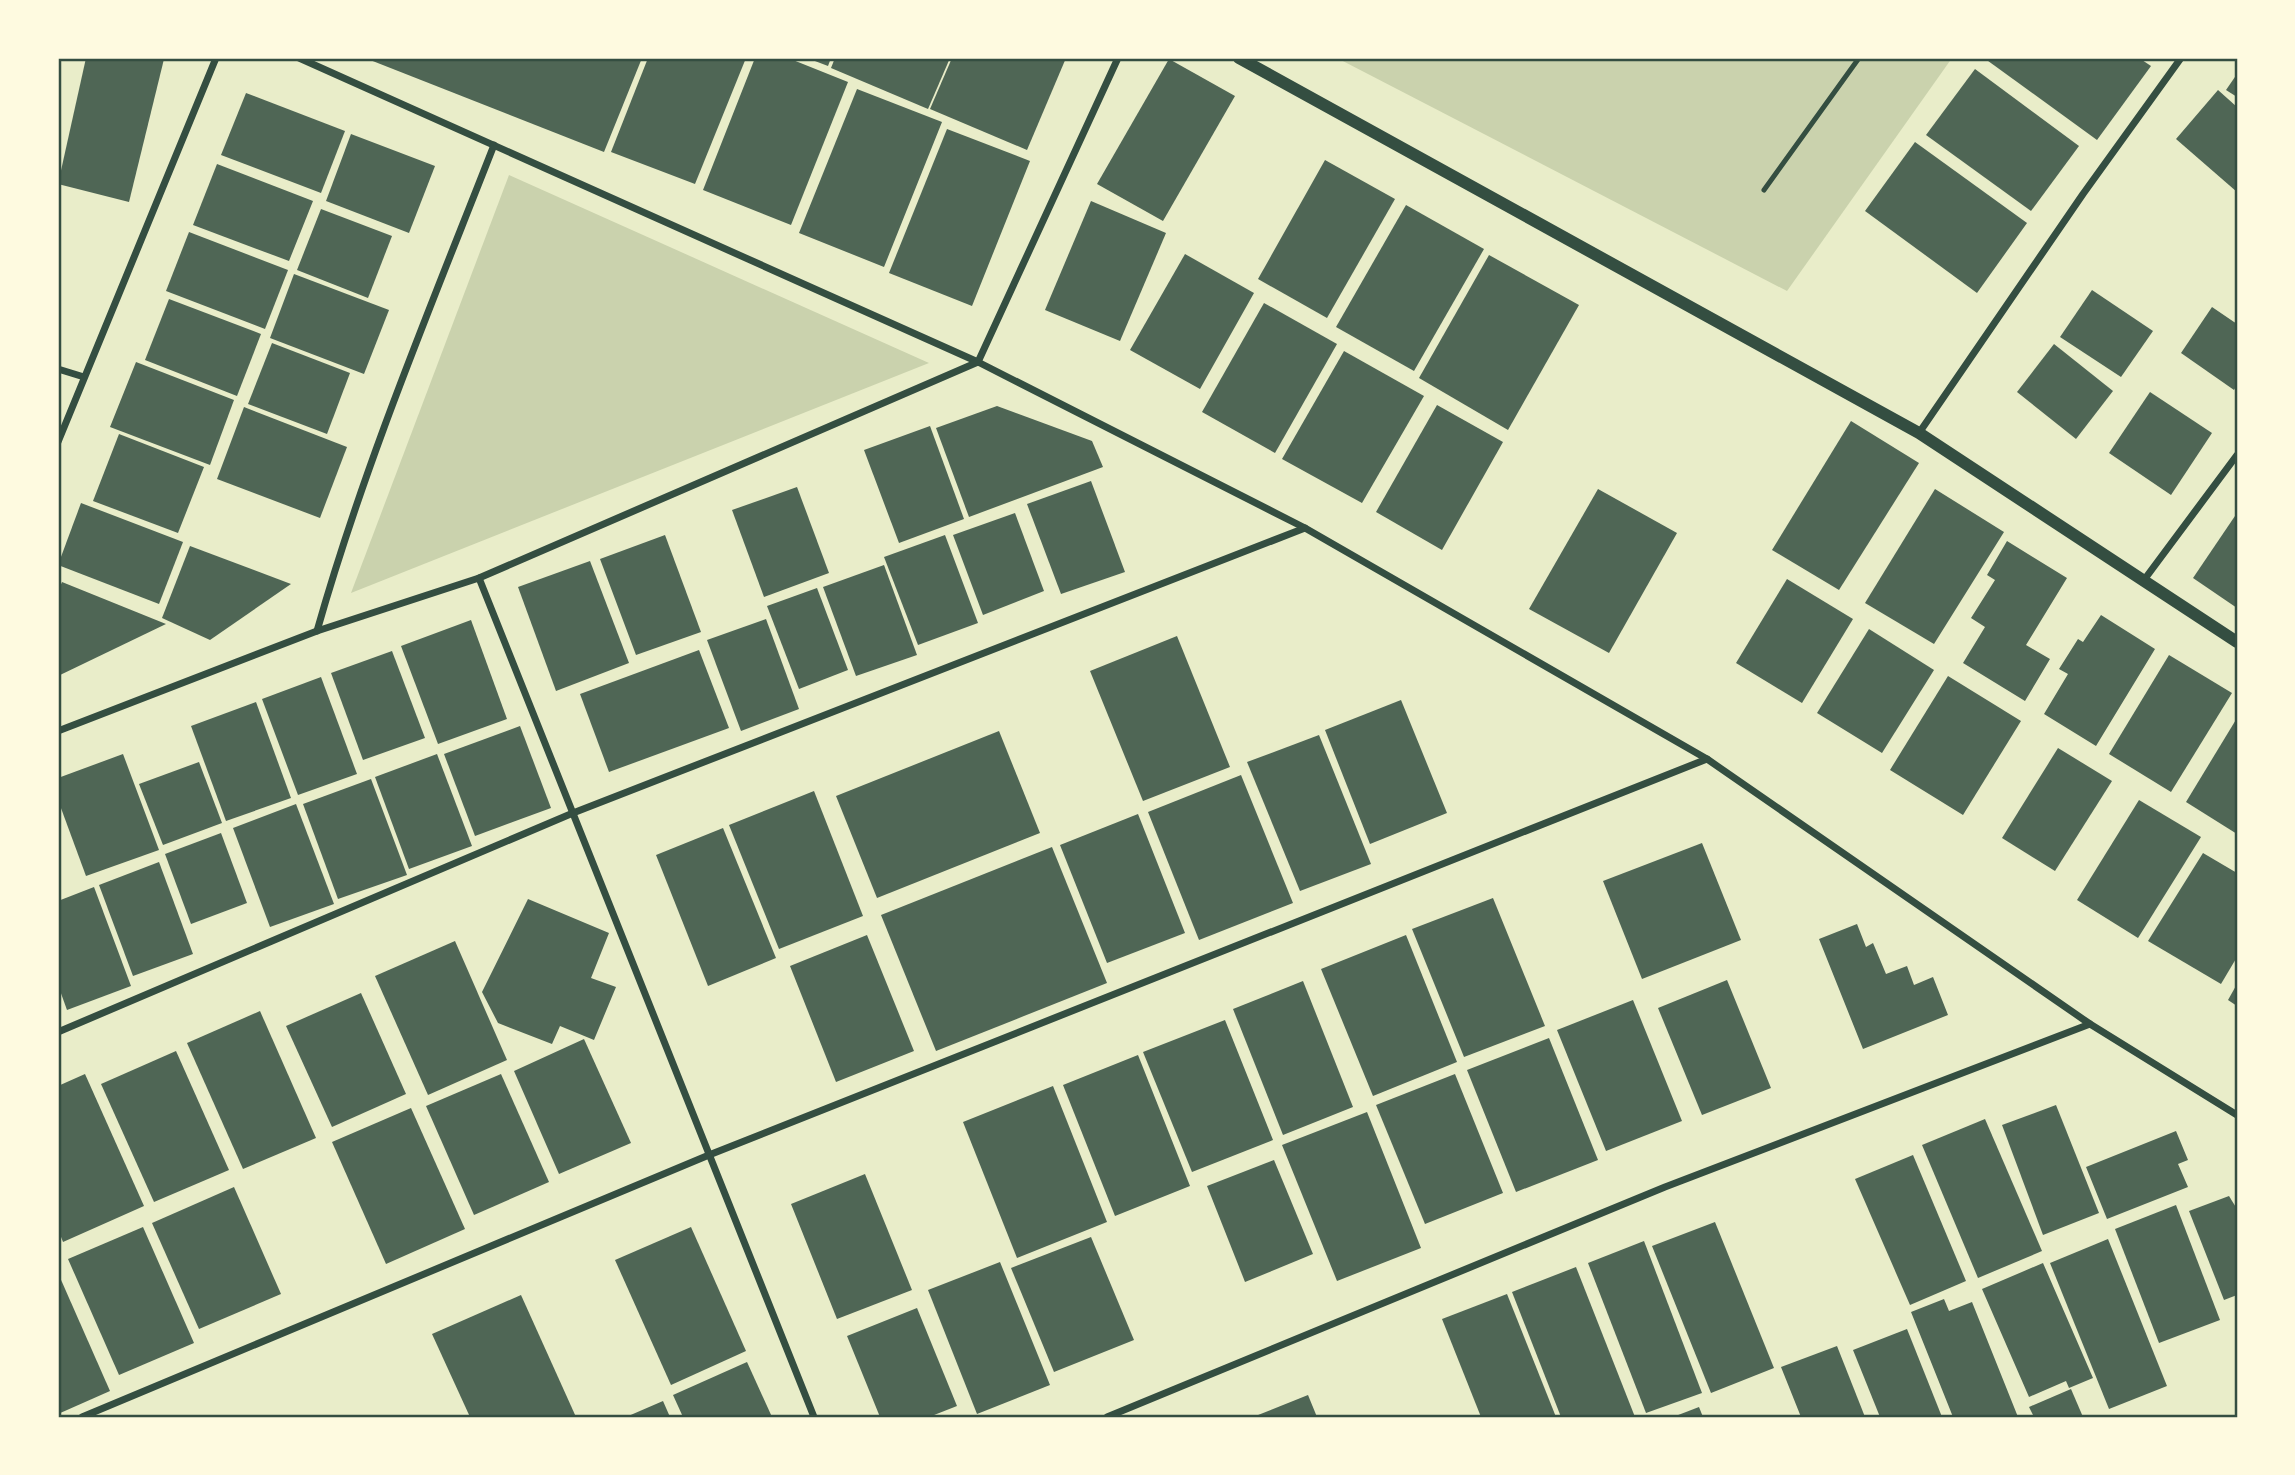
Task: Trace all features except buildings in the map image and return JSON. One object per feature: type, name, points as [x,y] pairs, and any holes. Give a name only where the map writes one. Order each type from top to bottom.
[{"type":"street","points":[[58,442],[216,58]]},
{"type":"street","points":[[299,58],[978,362],[1305,528],[1707,759],[2090,1024],[2237,1115]]},
{"type":"street","points":[[58,731],[317,631],[479,578],[978,362],[1118,58]]},
{"type":"street","points":[[1238,58],[1920,433],[2237,642]]},
{"type":"street","points":[[1920,433],[2083,194],[2182,58]]},
{"type":"street","points":[[317,631],[345,531],[372,455],[494,145]]},
{"type":"street","points":[[58,369],[84,377]]},
{"type":"street","points":[[2144,580],[2237,455]]},
{"type":"street","points":[[58,1032],[573,813],[1305,528]]},
{"type":"street","points":[[479,578],[814,1417]]},
{"type":"street","points":[[82,1417],[709,1155],[1707,759]]},
{"type":"street","points":[[1107,1417],[1665,1187],[2090,1024]]},
{"type":"lane","points":[[1764,190],[1859,58]]},
{"type":"green space","points":[[1337,58],[1952,58],[1787,291]]},
{"type":"green space","points":[[509,175],[929,363],[351,593]]}]
